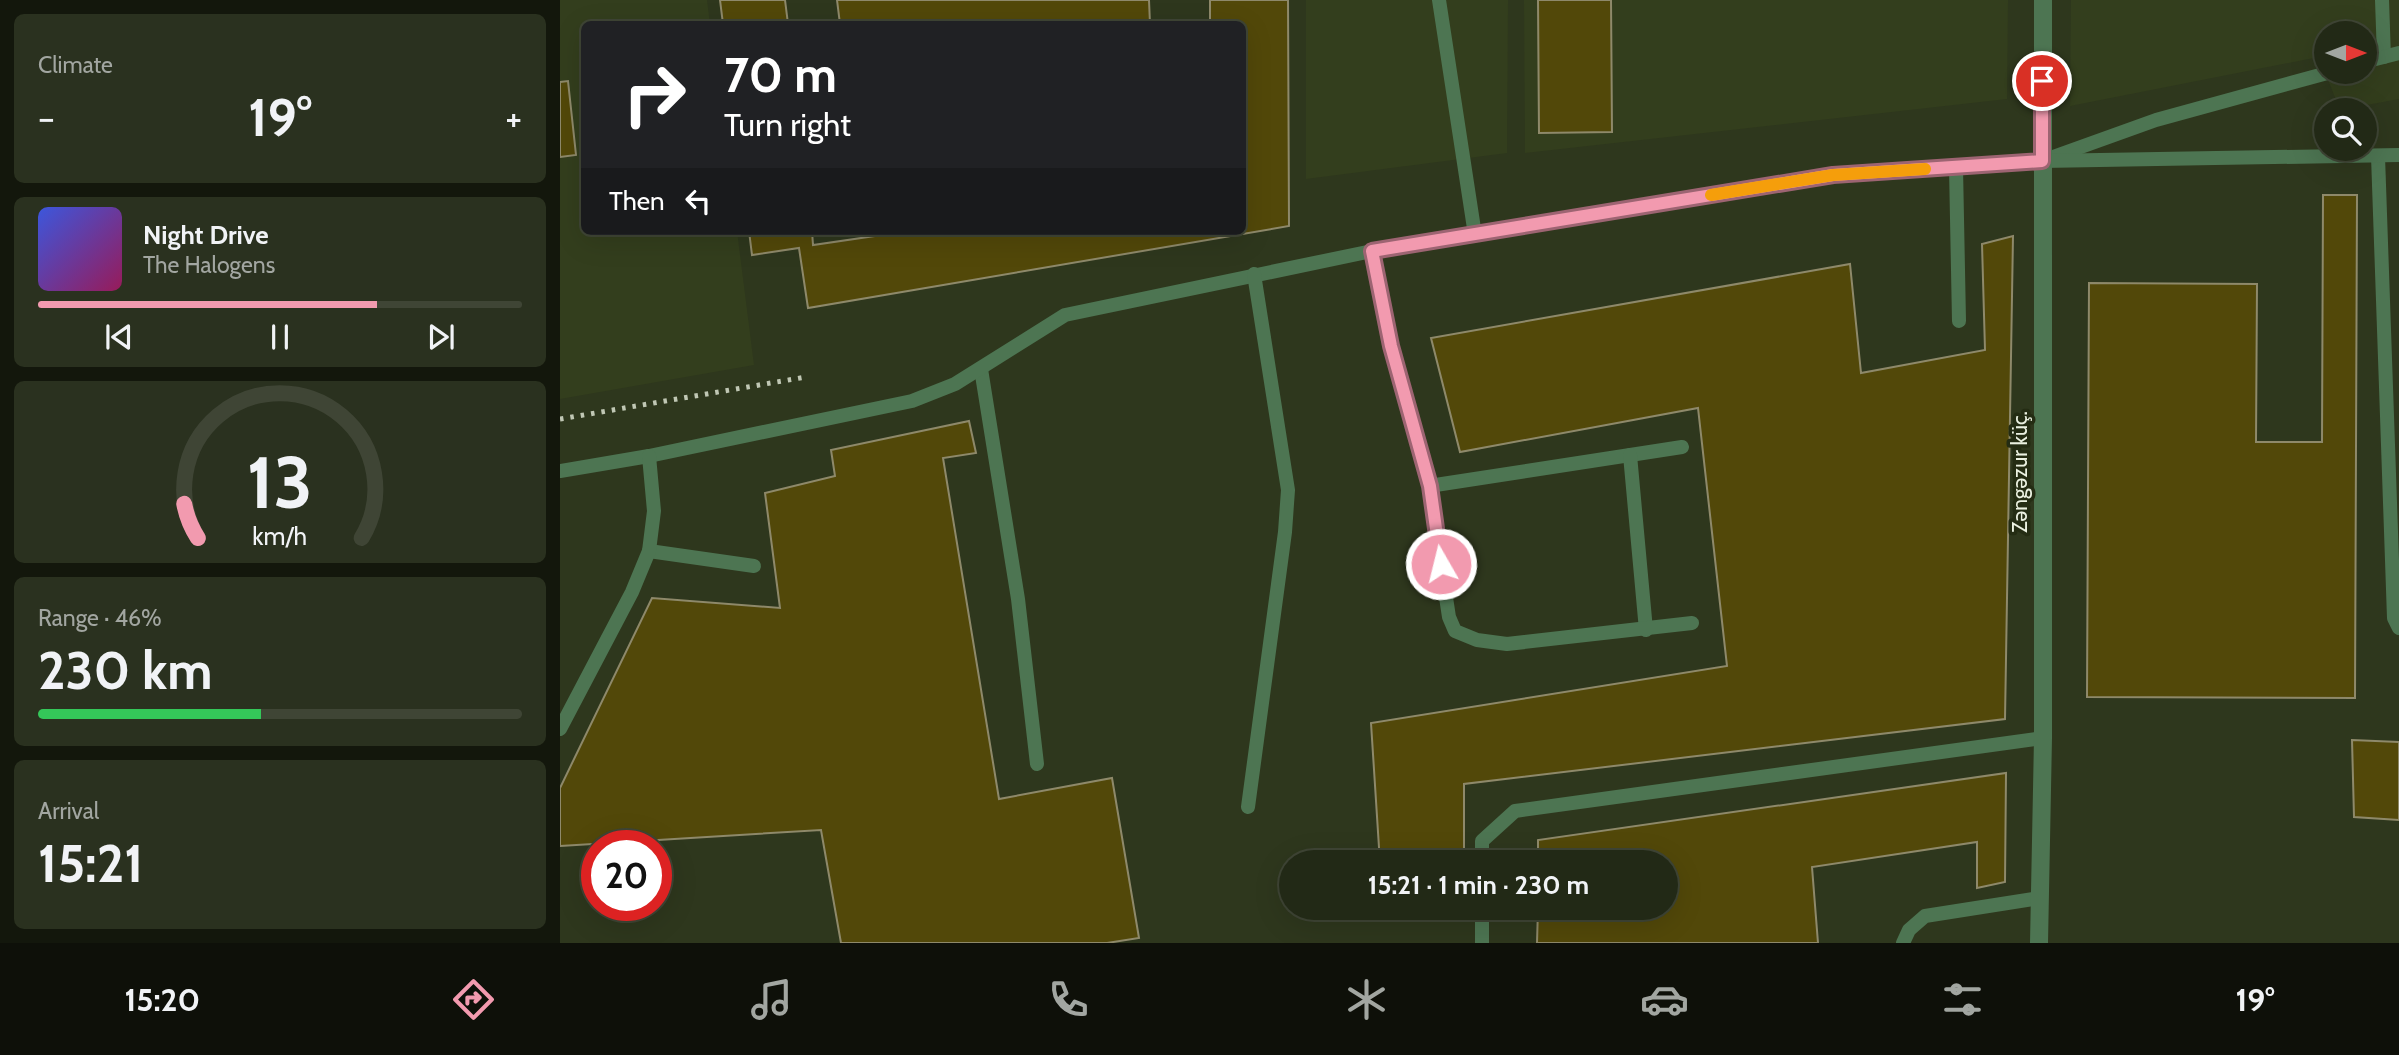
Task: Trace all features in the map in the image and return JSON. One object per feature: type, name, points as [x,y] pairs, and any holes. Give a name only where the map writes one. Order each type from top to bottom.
[{"type":"street","name":"Zəngəzur küç.","points":[[2039,943],[2043,738],[2043,0]]},
{"type":"lane","points":[[1439,0],[1475,235]]},
{"type":"lane","points":[[2382,0],[2392,55]]},
{"type":"lane","points":[[2042,161],[2156,120],[2314,77]]},
{"type":"lane","points":[[560,471],[649,456],[912,401],[955,384],[1065,315],[1372,251],[1833,175],[2042,161],[2399,155]]},
{"type":"lane","points":[[2378,156],[2394,618],[2399,628]]},
{"type":"lane","points":[[1956,167],[1959,321]]},
{"type":"lane","points":[[1372,251],[1391,346],[1430,486],[1449,617],[1455,631],[1477,640],[1507,644],[1692,623]]},
{"type":"lane","points":[[1248,807],[1286,532],[1288,490],[1254,275]]},
{"type":"lane","points":[[981,369],[1018,599],[1037,764]]},
{"type":"lane","points":[[1430,486],[1682,447]]},
{"type":"lane","points":[[1630,455],[1646,629]]},
{"type":"lane","points":[[560,729],[632,592],[649,551],[654,511],[649,456]]},
{"type":"lane","points":[[649,551],[754,566]]},
{"type":"lane","points":[[1482,850],[1482,841],[1515,811],[2043,738]]},
{"type":"lane","points":[[1903,943],[1909,930],[1925,916],[2040,898]]},
{"type":"lane","points":[[1482,920],[1482,943]]},
{"type":"shaded area","points":[[560,0],[707,0],[710,21],[581,21],[581,235],[738,235],[754,365],[560,399]]},
{"type":"shaded area","points":[[1306,0],[1508,0],[1507,153],[1306,179]]},
{"type":"shaded area","points":[[1524,0],[2008,0],[2007,99],[1525,153]]},
{"type":"shaded area","points":[[2071,0],[2399,0],[2399,99],[2377,103],[2377,98],[2335,98],[2330,84],[2377,84],[2377,21],[2314,21],[2314,58],[2070,106]]},
{"type":"building","points":[[720,0],[785,0],[788,21],[723,21]]},
{"type":"building","points":[[837,0],[1149,0],[1150,21],[840,21]]},
{"type":"building","points":[[1210,0],[1288,0],[1289,226],[1246,233],[1246,21],[1210,21]]},
{"type":"building","points":[[1538,0],[1611,0],[1612,132],[1539,133]]},
{"type":"building","points":[[568,81],[576,155],[560,157],[560,82]]},
{"type":"building","points":[[2323,195],[2357,195],[2355,698],[2087,697],[2089,283],[2257,284],[2256,442],[2322,442]]},
{"type":"building","points":[[750,235],[812,235],[813,245],[882,235],[1236,235],[808,308],[799,248],[752,255]]},
{"type":"building","points":[[2013,236],[2005,719],[1464,784],[1464,850],[1379,850],[1371,723],[1727,666],[1698,408],[1460,452],[1431,338],[1850,264],[1861,373],[1985,350],[1982,244]]},
{"type":"building","points":[[969,421],[976,453],[943,458],[999,799],[1112,778],[1139,938],[1107,943],[841,943],[821,830],[672,839],[672,830],[581,830],[581,845],[560,846],[560,788],[652,598],[780,608],[765,493],[835,476],[831,450]]},
{"type":"building","points":[[2352,740],[2399,742],[2399,820],[2354,817]]},
{"type":"building","points":[[2006,773],[2005,882],[1977,888],[1977,842],[1812,867],[1818,943],[1537,943],[1538,920],[1678,920],[1678,850],[1538,850],[1538,840]]},
{"type":"railway","points":[[560,419],[806,377]]},
{"type":"slow traffic","points":[[1711,195],[1833,175],[1925,169]]},
{"type":"route","points":[[1441,564],[1430,486],[1391,346],[1372,251],[1833,175],[2042,161],[2042,81]]}]
